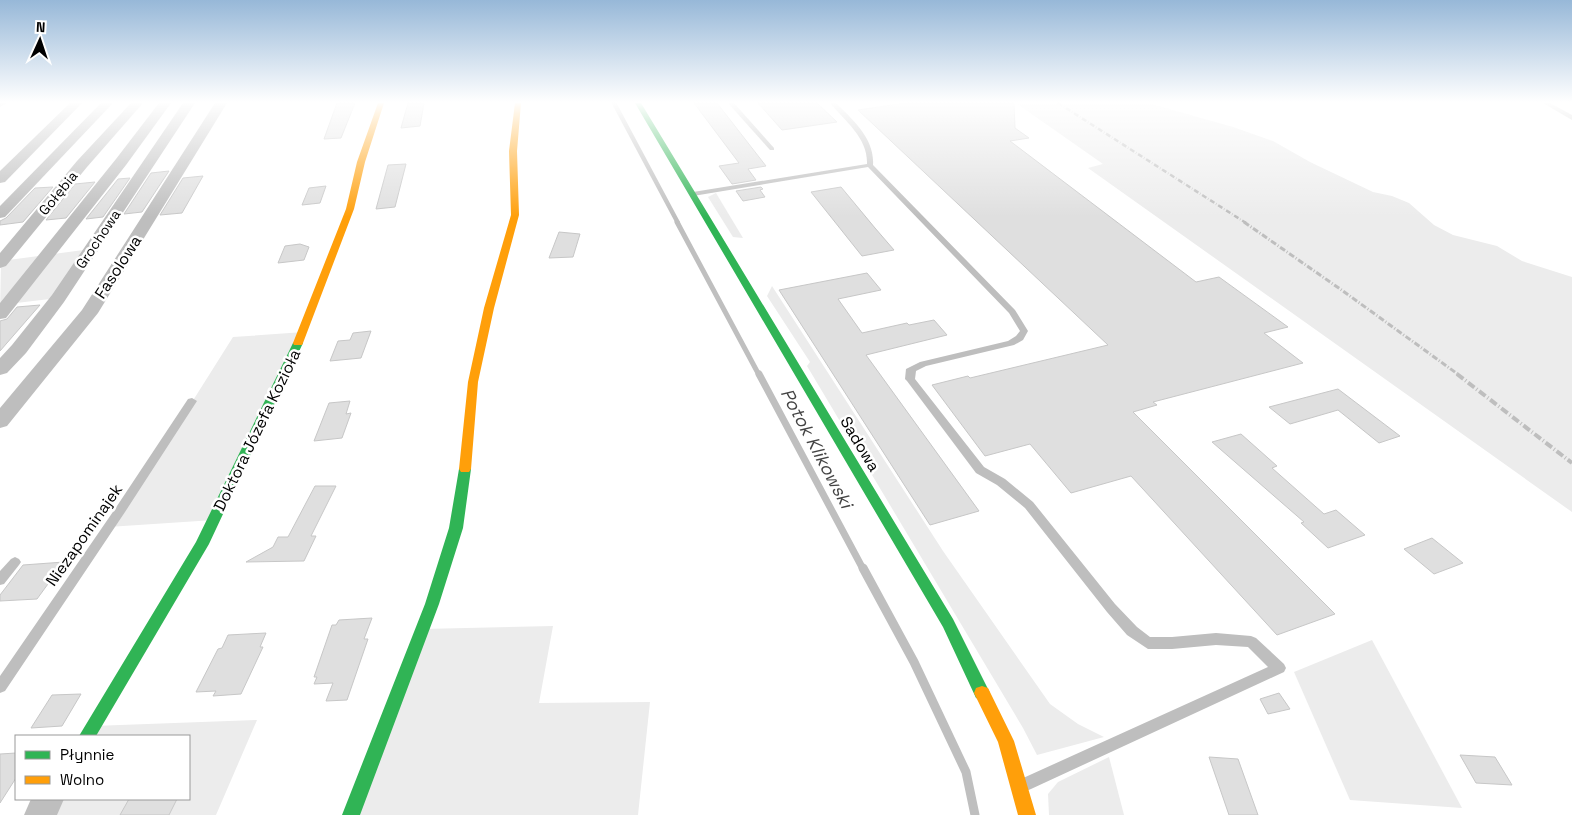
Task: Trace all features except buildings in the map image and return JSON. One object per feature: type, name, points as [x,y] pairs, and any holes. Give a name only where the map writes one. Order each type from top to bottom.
[{"type":"street","points":[[0,179],[38,141]]},
{"type":"street","name":"Gołębia","points":[[0,214],[70,141]]},
{"type":"street","name":"Gołębia","points":[[0,262],[103,141]]},
{"type":"street","name":"Grochowa","points":[[0,314],[137,141]]},
{"type":"street","name":"Grochowa","points":[[0,369],[19,349],[58,298],[163,141]]},
{"type":"street","name":"Fasolowa","points":[[0,421],[89,313],[197,141]]},
{"type":"street","name":"Doktora Józefa Kozioła","points":[[87,735],[202,544],[296,352],[350,208],[368,141]]},
{"type":"street","points":[[351,815],[432,604],[456,528],[464,482],[473,382],[489,308],[515,214],[514,141]]},
{"type":"street","name":"Sadowa","points":[[661,141],[948,622],[1006,741],[1027,815]]},
{"type":"street","points":[[39,815],[48,800]]},
{"type":"lane","points":[[764,141],[772,150]]},
{"type":"lane","points":[[864,141],[871,159],[870,165]]},
{"type":"lane","points":[[693,194],[870,165]]},
{"type":"lane","points":[[870,165],[1012,312],[1024,331],[1020,338],[1011,342],[923,364],[911,369],[910,379],[964,452],[980,470],[1001,482],[1029,505],[1111,608],[1132,631],[1148,643],[1216,639],[1250,642],[1279,668],[1019,787]]},
{"type":"lane","name":"Niezapominajek","points":[[0,687],[81,566],[146,475],[192,401]]},
{"type":"lane","points":[[0,580],[15,562]]},
{"type":"shaded area","points":[[1070,141],[1273,141],[1310,162],[1373,192],[1392,196],[1409,203],[1434,225],[1453,235],[1497,246],[1522,261],[1572,277],[1572,512],[1088,168],[1103,164]]},
{"type":"shaded area","points":[[716,193],[743,238],[733,237],[708,197]]},
{"type":"shaded area","points":[[91,249],[58,298],[8,304],[0,314],[1,261]]},
{"type":"shaded area","points":[[772,286],[943,551],[1050,704],[1078,724],[1104,737],[1037,755],[1023,728],[807,366],[810,362],[767,296]]},
{"type":"shaded area","points":[[304,332],[214,520],[108,527],[146,475],[233,337]]},
{"type":"shaded area","points":[[553,626],[539,703],[650,702],[638,815],[351,815],[422,629]]},
{"type":"shaded area","points":[[1372,640],[1462,808],[1350,800],[1294,672]]},
{"type":"shaded area","points":[[257,720],[216,815],[39,815],[48,800],[190,800],[190,735],[88,735],[93,726]]},
{"type":"shaded area","points":[[1109,757],[1124,815],[1049,815],[1048,794],[1058,782]]},
{"type":"waterway","name":"Potok Klikowski","points":[[634,141],[678,223]]},
{"type":"waterway","name":"Potok Klikowski","points":[[677,222],[759,375]]},
{"type":"waterway","name":"Potok Klikowski","points":[[759,374],[863,569]]},
{"type":"waterway","name":"Potok Klikowski","points":[[863,568],[914,662],[966,772],[975,815]]},
{"type":"railway","points":[[1118,141],[1246,223]]},
{"type":"railway","points":[[1244,222],[1459,375]]},
{"type":"railway","points":[[1457,374],[1572,463]]},
{"type":"traffic: fast","points":[[661,141],[948,623],[982,693]]},
{"type":"traffic: fast","points":[[88,735],[202,544],[298,343]]},
{"type":"traffic: fast","points":[[351,815],[432,604],[456,528],[465,469]]},
{"type":"traffic: slow","points":[[298,343],[350,209],[368,141]]},
{"type":"traffic: slow","points":[[465,469],[473,382],[489,308],[515,215],[514,141]]},
{"type":"traffic: slow","points":[[982,693],[1006,741],[1027,815]]}]
